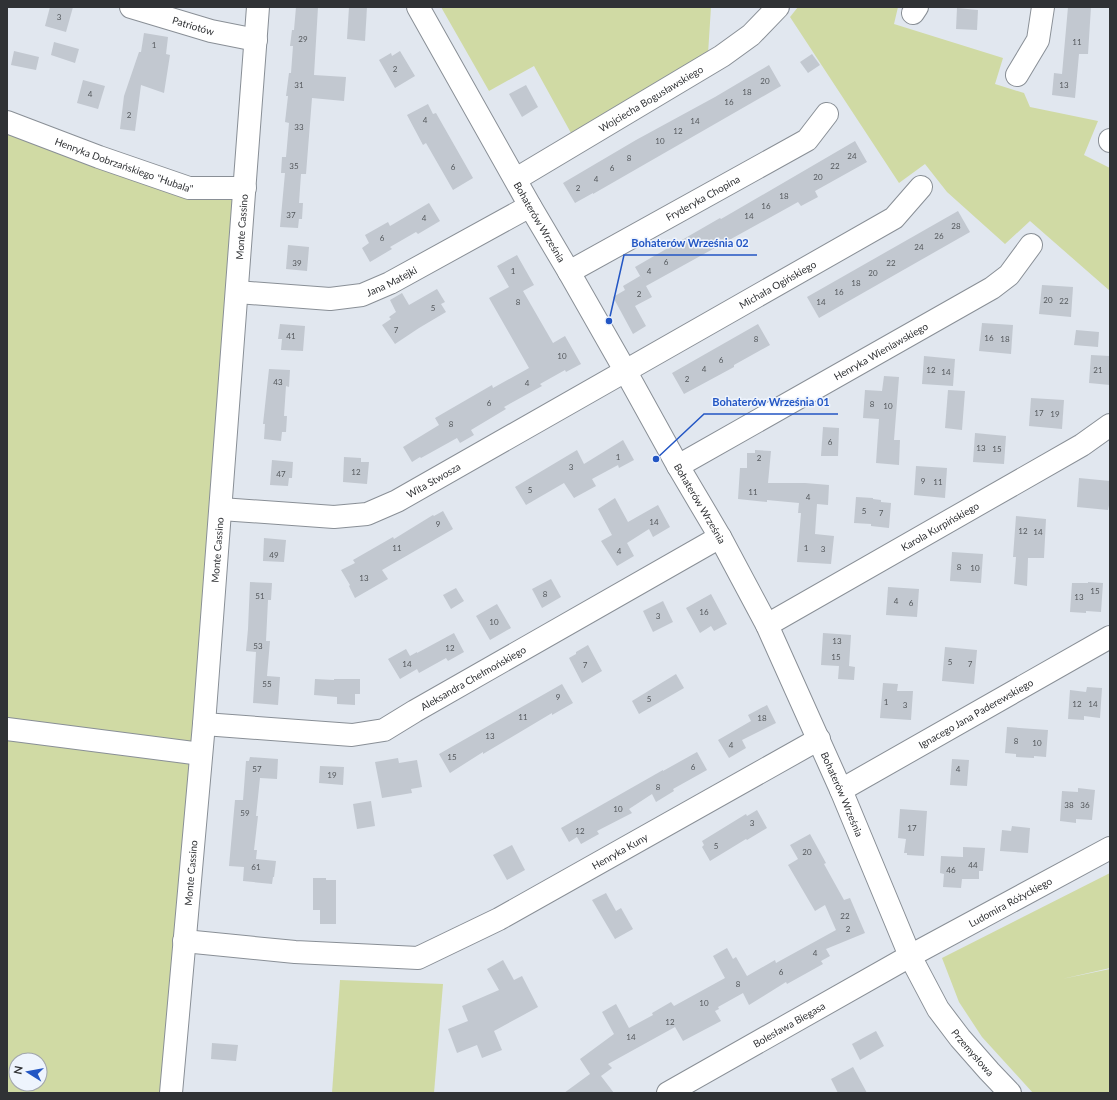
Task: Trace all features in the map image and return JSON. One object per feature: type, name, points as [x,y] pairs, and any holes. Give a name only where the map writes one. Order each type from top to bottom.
[{"type":"street","name":"Patriotów","points":[[131,7],[211,31],[256,40]]},
{"type":"street","name":"Monte Cassino","points":[[171,1093],[204,724],[258,7]]},
{"type":"street","name":"Bohaterów Września","points":[[418,7],[678,466],[720,537],[767,625],[819,739],[910,956],[938,1009]]},
{"type":"street","name":"Wojciecha Bogusławskiego","points":[[516,179],[722,56],[751,35],[778,7]]},
{"type":"street","points":[[1017,75],[1038,40],[1043,7]]},
{"type":"street","name":"Fryderyka Chopina","points":[[569,272],[807,140],[827,114]]},
{"type":"street","name":"Henryka Dobrzańskiego \"Hubala\"","points":[[7,122],[99,157],[189,188],[245,188]]},
{"type":"street","name":"Michała Ogińskiego","points":[[626,372],[894,218],[921,187]]},
{"type":"street","name":"Jana Matejki","points":[[237,292],[330,299],[362,295],[390,283],[530,206]]},
{"type":"street","name":"Henryka Wieniawskiego","points":[[678,466],[992,288],[1009,275],[1031,245]]},
{"type":"street","name":"Wita Stwosza","points":[[221,509],[334,517],[367,514],[397,502],[626,372]]},
{"type":"street","name":"Karola Kurpińskiego","points":[[767,625],[1082,445],[1110,425]]},
{"type":"street","name":"Aleksandra Chełmońskiego","points":[[204,724],[352,735],[384,730],[720,537]]},
{"type":"street","name":"Ignacego Jana Paderewskiego","points":[[841,790],[1110,637]]},
{"type":"street","points":[[7,729],[201,754]]},
{"type":"street","name":"Henryka Kuny","points":[[184,942],[295,952],[418,958],[499,919],[819,739]]},
{"type":"street","name":"Ludomira Różyckiego","points":[[910,956],[1110,848]]},
{"type":"street","name":"Bolesława Biegasa","points":[[668,1093],[910,956]]},
{"type":"street","name":"Przemysłowa","points":[[938,1009],[960,1038],[1010,1093]]},
{"type":"green space","points":[[441,7],[711,7],[708,54],[571,133],[534,66],[489,91]]},
{"type":"green space","points":[[798,7],[898,7],[894,24],[1003,58],[995,84],[1024,93],[1030,107],[1098,121],[1084,155],[1110,168],[1110,291],[1030,221],[1005,244],[947,192],[925,164],[899,183],[790,17]]},
{"type":"green space","points":[[7,122],[189,188],[245,188],[171,1093],[7,1093]]},
{"type":"green space","points":[[1110,873],[1110,968],[1062,979],[1110,969],[1110,1093],[1033,1093],[982,1037],[959,1002],[942,958]]},
{"type":"green space","points":[[340,980],[443,984],[434,1093],[332,1093]]},
{"type":"building","points":[[50,7],[73,7],[66,32],[45,26]]},
{"type":"building","points":[[296,7],[318,7],[314,75],[346,77],[344,101],[312,98],[306,174],[301,174],[299,203],[303,203],[302,219],[299,219],[298,228],[280,227],[285,173],[281,173],[282,157],[286,157],[289,123],[285,122],[288,96],[286,96],[289,73],[291,73],[293,46],[290,46],[292,30],[294,30]]},
{"type":"building","points":[[349,7],[367,7],[365,41],[347,39]]},
{"type":"building","points":[[1068,7],[1091,7],[1088,54],[1079,54],[1075,98],[1052,95],[1054,73],[1062,74]]},
{"type":"building","points":[[957,8],[978,10],[977,30],[956,29]]},
{"type":"building","points":[[144,33],[168,37],[166,54],[170,55],[164,93],[141,85],[135,131],[120,129],[124,96],[139,52],[141,52]]},
{"type":"building","points":[[54,42],[79,49],[75,63],[51,55]]},
{"type":"building","points":[[14,51],[39,57],[36,70],[11,65]]},
{"type":"building","points":[[400,51],[415,76],[395,88],[379,60],[391,53],[392,56]]},
{"type":"building","points":[[812,54],[820,65],[808,73],[800,62]]},
{"type":"building","points":[[769,65],[781,86],[575,203],[563,183]]},
{"type":"building","points":[[83,80],[105,86],[98,109],[77,103]]},
{"type":"building","points":[[526,85],[538,107],[522,117],[509,94]]},
{"type":"building","points":[[428,104],[433,114],[436,113],[473,178],[453,190],[426,143],[423,145],[407,115]]},
{"type":"building","points":[[855,141],[867,162],[815,191],[818,197],[801,206],[798,202],[646,286],[652,297],[635,306],[646,326],[633,334],[613,297],[625,290],[623,286],[640,276],[643,281],[635,267]]},
{"type":"building","points":[[429,203],[440,221],[418,234],[416,232],[390,247],[392,249],[370,262],[362,248],[369,243],[365,235],[388,222],[390,226]]},
{"type":"building","points":[[958,211],[970,232],[819,318],[807,297]]},
{"type":"building","points":[[288,245],[309,247],[307,271],[286,269]]},
{"type":"building","points":[[517,255],[534,285],[523,291],[553,343],[565,336],[581,364],[566,372],[565,370],[540,384],[542,386],[504,407],[506,409],[471,430],[474,435],[460,443],[457,438],[412,462],[403,447],[439,425],[435,418],[492,385],[493,388],[529,368],[489,298],[509,287],[497,266]]},
{"type":"building","points":[[1042,285],[1073,287],[1071,317],[1039,314]]},
{"type":"building","points":[[437,289],[445,302],[441,304],[446,312],[395,344],[382,325],[391,319],[389,317],[396,312],[390,300],[402,293],[409,305]]},
{"type":"building","points":[[982,323],[1013,325],[1011,354],[979,351]]},
{"type":"building","points":[[280,324],[305,326],[303,351],[281,350],[282,339],[278,339]]},
{"type":"building","points":[[758,324],[770,345],[734,365],[734,367],[684,394],[672,373]]},
{"type":"building","points":[[1076,330],[1099,332],[1098,347],[1074,345]]},
{"type":"building","points":[[1091,355],[1110,356],[1110,385],[1089,383]]},
{"type":"building","points":[[924,356],[955,359],[953,386],[922,384]]},
{"type":"building","points":[[269,369],[290,370],[289,387],[286,386],[284,416],[287,416],[286,432],[282,432],[281,441],[264,439],[265,424],[263,424]]},
{"type":"building","points":[[884,376],[899,377],[894,440],[900,440],[899,465],[876,463],[879,419],[863,418],[865,390],[882,391]]},
{"type":"building","points":[[948,390],[965,391],[962,430],[945,428]]},
{"type":"building","points":[[1031,398],[1064,400],[1062,429],[1029,426]]},
{"type":"building","points":[[823,427],[839,428],[838,456],[821,456]]},
{"type":"building","points":[[975,433],[1006,436],[1004,464],[973,462]]},
{"type":"building","points":[[623,440],[634,460],[619,468],[618,465],[592,479],[596,486],[574,498],[564,483],[526,505],[515,487],[577,450],[584,464]]},
{"type":"building","points":[[755,450],[771,451],[768,483],[805,483],[829,485],[828,505],[817,504],[815,534],[834,536],[831,564],[797,562],[801,513],[798,513],[799,503],[738,499],[740,468],[747,468],[747,453],[755,453]]},
{"type":"building","points":[[344,457],[361,458],[361,462],[369,462],[367,484],[343,482]]},
{"type":"building","points":[[272,460],[293,462],[292,478],[289,478],[288,486],[270,485]]},
{"type":"building","points":[[916,466],[947,468],[945,498],[914,495]]},
{"type":"building","points":[[1079,478],[1110,481],[1110,501],[1108,510],[1077,507]]},
{"type":"building","points":[[856,497],[873,498],[881,500],[881,502],[891,503],[889,528],[871,526],[871,524],[854,523]]},
{"type":"building","points":[[615,498],[628,522],[658,505],[670,527],[653,537],[649,529],[627,543],[634,556],[617,566],[601,541],[612,535],[598,509]]},
{"type":"building","points":[[443,511],[453,529],[382,570],[388,579],[355,598],[349,586],[350,585],[341,570],[355,563],[353,560],[393,537],[394,539],[433,515],[434,516]]},
{"type":"building","points":[[1016,516],[1046,519],[1044,558],[1028,558],[1027,586],[1014,584],[1016,557],[1013,557]]},
{"type":"building","points":[[264,538],[286,540],[284,562],[263,561]]},
{"type":"building","points":[[952,552],[983,554],[981,583],[950,581]]},
{"type":"building","points":[[551,579],[561,597],[542,608],[532,589]]},
{"type":"building","points":[[250,582],[272,583],[271,600],[268,600],[266,641],[270,641],[267,676],[280,677],[278,705],[253,703],[256,652],[246,651]]},
{"type":"building","points":[[1072,583],[1103,583],[1101,612],[1070,612]]},
{"type":"building","points":[[888,587],[919,589],[917,617],[886,615]]},
{"type":"building","points":[[456,588],[464,601],[451,609],[443,595]]},
{"type":"building","points":[[711,594],[727,624],[714,631],[711,626],[700,633],[686,608]]},
{"type":"building","points":[[663,601],[673,622],[653,632],[643,611]]},
{"type":"building","points":[[497,604],[511,628],[490,640],[476,616]]},
{"type":"building","points":[[454,633],[464,652],[448,661],[446,658],[419,673],[417,669],[400,679],[388,659],[406,649],[410,656]]},
{"type":"building","points":[[823,633],[851,635],[849,666],[855,667],[854,680],[838,679],[839,666],[821,665]]},
{"type":"building","points":[[588,645],[602,671],[582,683],[569,658]]},
{"type":"building","points":[[945,647],[977,650],[974,684],[942,681]]},
{"type":"building","points":[[676,674],[684,688],[639,714],[632,701]]},
{"type":"building","points":[[315,679],[360,679],[360,694],[355,694],[355,705],[337,704],[337,697],[314,695]]},
{"type":"building","points":[[883,683],[898,684],[897,691],[913,691],[911,720],[880,718]]},
{"type":"building","points":[[562,684],[573,703],[552,715],[552,713],[483,754],[483,752],[450,773],[439,754]]},
{"type":"building","points":[[1087,687],[1102,688],[1100,718],[1084,716],[1084,720],[1068,719],[1070,690],[1086,692]]},
{"type":"building","points":[[767,705],[776,723],[742,740],[746,748],[729,758],[718,740],[751,721],[748,715]]},
{"type":"building","points":[[1007,727],[1048,730],[1046,757],[1016,757],[1016,754],[1005,753]]},
{"type":"building","points":[[697,752],[707,770],[673,789],[674,791],[656,802],[652,794],[629,809],[632,813],[597,831],[599,834],[581,844],[577,837],[569,842],[561,828]]},
{"type":"building","points":[[250,757],[278,759],[277,779],[260,778],[254,850],[257,850],[256,859],[276,861],[272,884],[243,881],[244,867],[229,866],[235,800],[243,800],[246,761],[249,761]]},
{"type":"building","points":[[398,758],[399,763],[417,760],[422,787],[411,789],[412,793],[382,798],[375,762]]},
{"type":"building","points":[[952,759],[969,760],[967,786],[950,785]]},
{"type":"building","points":[[320,766],[344,767],[343,785],[319,783]]},
{"type":"building","points":[[1078,788],[1095,790],[1092,820],[1076,819],[1076,823],[1060,821],[1062,791],[1078,792]]},
{"type":"building","points":[[371,801],[375,826],[357,829],[353,804]]},
{"type":"building","points":[[900,809],[927,811],[924,856],[907,855],[907,853],[904,853],[906,839],[898,838]]},
{"type":"building","points":[[757,810],[767,828],[710,861],[702,847],[704,845],[702,841],[746,814],[747,816]]},
{"type":"building","points":[[1012,826],[1030,828],[1028,853],[1000,851],[1002,830],[1011,831]]},
{"type":"building","points":[[810,834],[826,863],[824,864],[844,900],[850,898],[865,933],[826,949],[830,956],[821,961],[823,964],[787,984],[786,982],[749,1005],[743,993],[718,1007],[719,1009],[715,1011],[721,1021],[683,1041],[675,1027],[608,1064],[612,1068],[601,1076],[614,1093],[564,1093],[590,1074],[580,1059],[614,1034],[602,1012],[616,1004],[629,1028],[653,1015],[652,1013],[671,1002],[674,1006],[725,978],[713,956],[727,948],[733,959],[736,957],[747,976],[775,960],[776,963],[836,930],[825,905],[815,911],[788,865],[798,859],[790,845]]},
{"type":"building","points":[[512,845],[525,870],[507,880],[493,855]]},
{"type":"building","points":[[963,847],[985,848],[983,871],[979,871],[979,879],[962,879],[961,888],[943,887],[944,874],[940,873],[941,856],[963,857]]},
{"type":"building","points":[[313,878],[336,880],[336,924],[320,924],[320,910],[313,910]]},
{"type":"building","points":[[606,893],[616,911],[621,908],[633,929],[615,939],[592,900]]},
{"type":"building","points":[[503,960],[514,980],[522,976],[538,1007],[494,1031],[502,1050],[482,1058],[477,1045],[457,1053],[448,1029],[468,1021],[462,1006],[499,990],[487,969]]},
{"type":"building","points":[[876,1031],[884,1046],[860,1060],[852,1044]]},
{"type":"building","points":[[212,1043],[238,1045],[236,1061],[211,1059]]},
{"type":"building","points":[[853,1067],[867,1093],[838,1093],[831,1079]]},
{"type":"place","name":"Bohaterów Września 02","points":[[609,321]]},
{"type":"place","name":"Bohaterów Września 01","points":[[656,459]]}]
